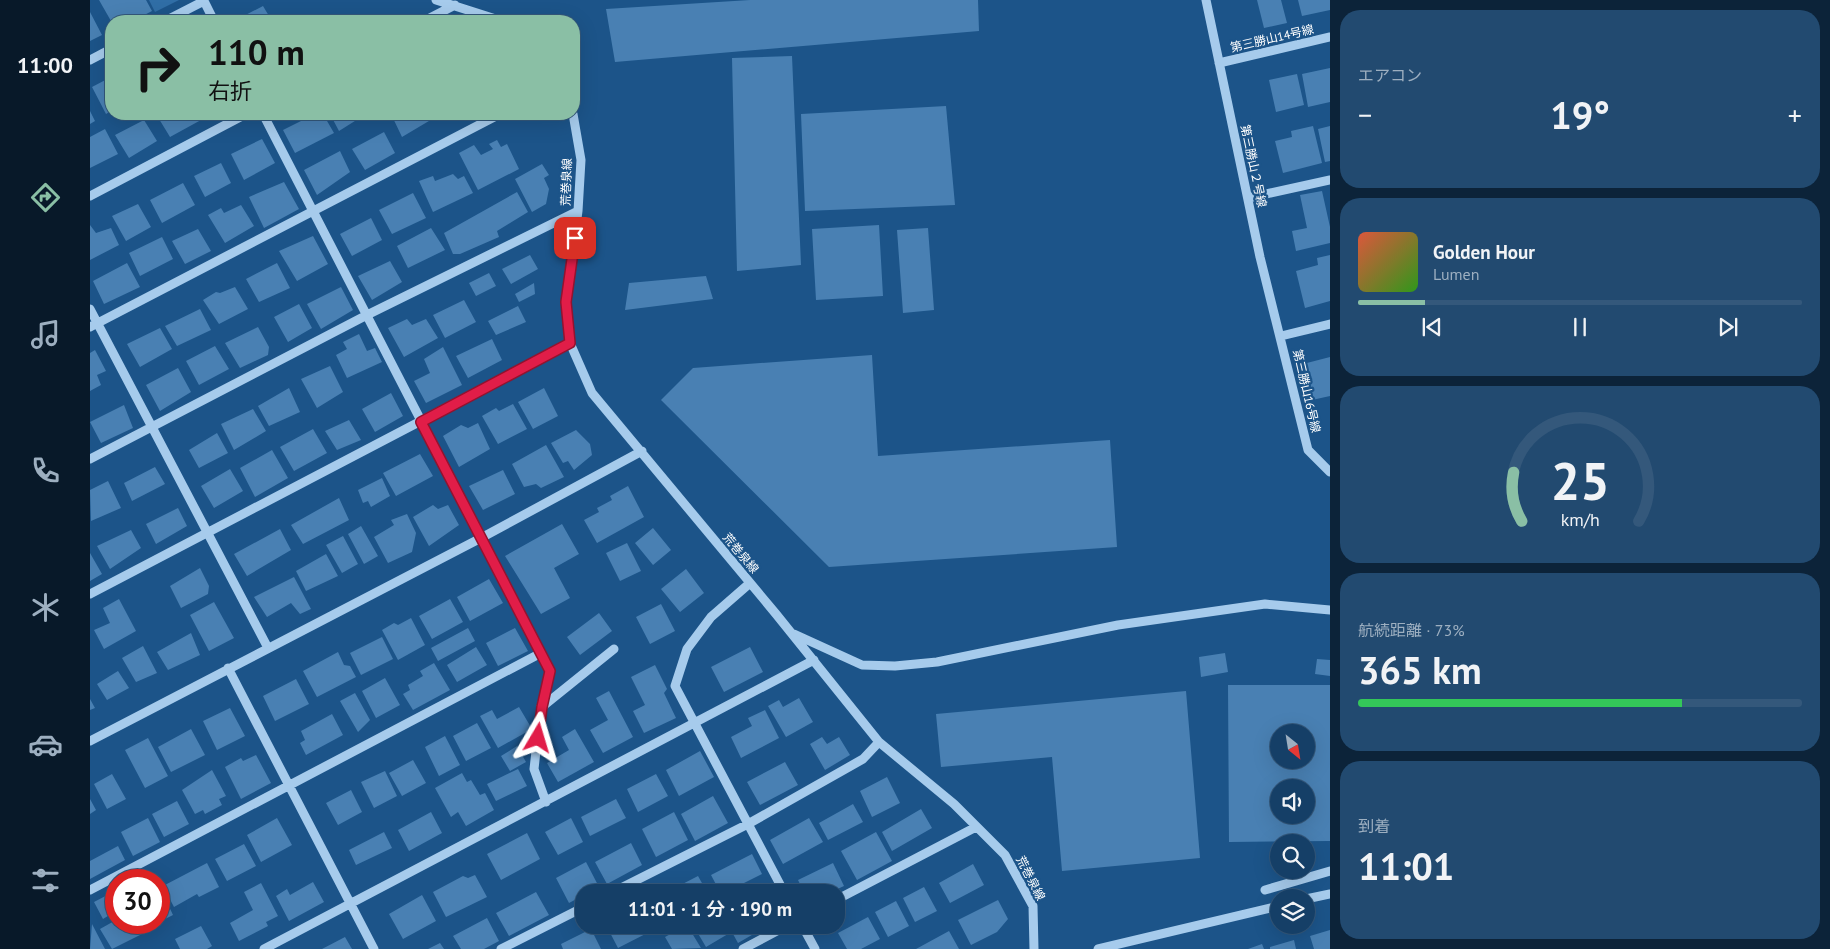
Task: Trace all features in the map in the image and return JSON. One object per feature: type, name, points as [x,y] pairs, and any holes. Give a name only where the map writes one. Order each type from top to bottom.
[{"type":"street","points":[[436,0],[484,15]]},
{"type":"street","name":"第三勝山２号線","points":[[1206,0],[1248,198],[1281,336]]},
{"type":"street","points":[[177,15],[204,1],[211,15]]},
{"type":"street","points":[[436,15],[455,5]]},
{"type":"street","name":"第三勝山14号線","points":[[1219,63],[1330,37]]},
{"type":"street","points":[[90,60],[105,52]]},
{"type":"street","points":[[90,196],[235,120]]},
{"type":"street","points":[[266,120],[550,671],[542,707],[534,769],[546,802]]},
{"type":"street","points":[[94,325],[488,120]]},
{"type":"street","name":"荒巻泉線","points":[[573,120],[581,160],[578,211],[566,302],[570,343],[592,393],[814,660],[879,742],[954,804],[1005,855],[1033,906],[1034,949]]},
{"type":"street","points":[[1248,198],[1330,180]]},
{"type":"street","points":[[90,459],[367,315],[578,211]]},
{"type":"street","points":[[90,310],[94,325],[151,426],[268,648]]},
{"type":"street","points":[[1281,336],[1330,324]]},
{"type":"street","name":"第三勝山16号線","points":[[1281,336],[1308,450],[1330,472]]},
{"type":"street","points":[[90,594],[570,343]]},
{"type":"street","points":[[90,741],[481,538],[642,451]]},
{"type":"street","points":[[750,583],[710,616],[687,649],[675,686],[780,884]]},
{"type":"street","points":[[791,633],[862,665],[895,666],[937,662],[1118,625],[1265,604],[1330,610]]},
{"type":"street","points":[[542,707],[614,649]]},
{"type":"street","points":[[90,890],[541,653]]},
{"type":"street","points":[[264,949],[814,660]]},
{"type":"street","points":[[228,668],[374,949]]},
{"type":"street","points":[[629,884],[748,824],[863,760],[879,742]]},
{"type":"street","points":[[845,895],[976,826]]},
{"type":"street","points":[[1265,890],[1330,871]]},
{"type":"street","points":[[1315,897],[1330,894]]},
{"type":"street","points":[[1098,949],[1270,908]]},
{"type":"street","points":[[501,949],[575,912]]},
{"type":"street","points":[[743,949],[771,934]]},
{"type":"street","points":[[807,934],[815,949]]},
{"type":"shaded area","points":[[149,0],[179,0],[155,12]]},
{"type":"building","points":[[99,0],[146,0],[152,11],[144,15],[108,15]]},
{"type":"building","points":[[750,0],[978,0],[979,31],[615,62],[606,9]]},
{"type":"building","points":[[1257,0],[1281,0],[1287,23],[1264,28]]},
{"type":"building","points":[[1298,0],[1330,0],[1330,10],[1302,16]]},
{"type":"building","points":[[263,6],[268,15],[246,15]]},
{"type":"building","points":[[90,12],[102,35],[90,41]]},
{"type":"building","points":[[792,56],[801,265],[737,271],[732,58]]},
{"type":"building","points":[[1330,68],[1330,102],[1308,107],[1302,74]]},
{"type":"building","points":[[1297,74],[1304,105],[1276,112],[1269,80]]},
{"type":"building","points":[[105,80],[105,112],[92,87]]},
{"type":"building","points":[[946,106],[955,205],[805,211],[801,114]]},
{"type":"building","points":[[90,111],[95,121],[90,124]]},
{"type":"building","points":[[144,120],[157,141],[129,158],[115,135]]},
{"type":"building","points":[[160,120],[201,120],[170,137]]},
{"type":"building","points":[[303,120],[326,120],[334,133],[295,153],[283,130]]},
{"type":"building","points":[[333,120],[356,120],[339,131]]},
{"type":"building","points":[[394,120],[431,120],[402,137]]},
{"type":"building","points":[[1313,126],[1322,163],[1283,173],[1275,141],[1292,137],[1291,131]]},
{"type":"building","points":[[1330,126],[1330,161],[1325,162],[1318,129]]},
{"type":"building","points":[[105,129],[118,154],[90,168],[90,137]]},
{"type":"building","points":[[384,132],[395,153],[365,170],[352,149]]},
{"type":"building","points":[[262,139],[275,163],[244,180],[231,154]]},
{"type":"building","points":[[497,140],[501,147],[507,144],[519,169],[478,190],[459,153],[474,145],[481,155],[493,149],[489,144]]},
{"type":"building","points":[[340,151],[350,172],[317,195],[304,170]]},
{"type":"building","points":[[221,163],[231,183],[205,197],[194,176]]},
{"type":"building","points":[[542,164],[549,175],[544,178],[549,189],[546,204],[532,212],[515,179]]},
{"type":"building","points":[[453,174],[458,179],[464,176],[473,193],[433,212],[419,181],[433,176],[435,181]]},
{"type":"building","points":[[284,182],[299,209],[264,228],[249,197]]},
{"type":"building","points":[[183,183],[195,205],[162,223],[150,200]]},
{"type":"building","points":[[1322,191],[1330,227],[1330,243],[1296,251],[1292,231],[1307,228],[1300,195]]},
{"type":"building","points":[[517,192],[528,212],[497,231],[499,237],[460,254],[453,254],[444,233]]},
{"type":"building","points":[[413,193],[426,218],[392,234],[379,210]]},
{"type":"building","points":[[138,204],[151,227],[126,241],[112,216]]},
{"type":"building","points":[[241,205],[254,226],[225,243],[208,215],[221,208],[224,213]]},
{"type":"building","points":[[371,218],[382,240],[352,256],[340,234]]},
{"type":"building","points":[[90,225],[96,233],[111,228],[119,245],[90,260]]},
{"type":"building","points":[[879,225],[883,296],[816,300],[812,229]]},
{"type":"building","points":[[431,228],[445,250],[408,268],[397,246]]},
{"type":"building","points":[[928,228],[934,310],[903,313],[897,230]]},
{"type":"building","points":[[198,229],[211,251],[185,264],[172,241]]},
{"type":"building","points":[[313,236],[328,264],[297,281],[279,251]]},
{"type":"building","points":[[162,237],[173,259],[140,276],[129,253]]},
{"type":"building","points":[[530,255],[538,269],[511,284],[502,269]]},
{"type":"building","points":[[1330,255],[1330,301],[1305,308],[1296,271],[1318,265],[1317,258]]},
{"type":"building","points":[[390,261],[402,282],[372,300],[358,276]]},
{"type":"building","points":[[127,263],[140,287],[104,304],[93,281]]},
{"type":"building","points":[[277,263],[290,288],[259,302],[246,279]]},
{"type":"building","points":[[489,273],[496,286],[476,296],[469,283]]},
{"type":"building","points":[[706,276],[713,299],[625,310],[629,283]]},
{"type":"building","points":[[534,283],[535,294],[519,302],[515,294]]},
{"type":"building","points":[[235,287],[248,309],[219,324],[203,300],[216,292],[220,293]]},
{"type":"building","points":[[341,287],[353,310],[321,329],[307,304]]},
{"type":"building","points":[[464,300],[476,322],[445,338],[433,315]]},
{"type":"building","points":[[299,304],[312,328],[288,342],[274,317]]},
{"type":"building","points":[[518,306],[526,322],[496,335],[488,321]]},
{"type":"building","points":[[200,309],[211,330],[177,346],[165,326]]},
{"type":"building","points":[[407,319],[412,325],[426,319],[438,338],[404,357],[388,328]]},
{"type":"building","points":[[258,327],[269,347],[268,355],[240,368],[225,343]]},
{"type":"building","points":[[160,328],[172,349],[140,367],[127,344]]},
{"type":"building","points":[[359,334],[367,351],[375,348],[382,362],[347,378],[336,355],[347,349],[343,342]]},
{"type":"building","points":[[492,339],[502,360],[468,378],[456,356]]},
{"type":"building","points":[[215,346],[229,369],[199,385],[186,361]]},
{"type":"building","points":[[443,347],[462,385],[426,403],[414,381],[430,373],[424,359]]},
{"type":"building","points":[[95,350],[106,371],[97,375],[101,385],[90,391],[90,353]]},
{"type":"building","points":[[872,355],[878,456],[1110,440],[1117,547],[829,567],[661,400],[693,368]]},
{"type":"building","points":[[1330,357],[1330,396],[1312,400],[1303,364]]},
{"type":"building","points":[[330,366],[343,392],[317,408],[301,379]]},
{"type":"building","points":[[178,368],[191,392],[160,411],[146,385]]},
{"type":"building","points":[[289,388],[300,412],[269,426],[258,406]]},
{"type":"building","points":[[544,388],[558,416],[533,429],[518,402]]},
{"type":"building","points":[[391,393],[403,416],[375,432],[362,409]]},
{"type":"building","points":[[513,404],[527,429],[498,444],[482,416],[496,408],[499,411]]},
{"type":"building","points":[[124,405],[133,428],[101,443],[90,422]]},
{"type":"building","points":[[253,409],[266,431],[234,450],[221,424]]},
{"type":"building","points":[[349,420],[361,440],[337,450],[325,431]]},
{"type":"building","points":[[478,423],[490,449],[459,467],[443,436],[461,425],[468,428]]},
{"type":"building","points":[[313,429],[327,453],[294,471],[280,447]]},
{"type":"building","points":[[576,430],[590,444],[592,455],[574,470],[568,461],[563,463],[551,443]]},
{"type":"building","points":[[217,433],[228,453],[199,468],[189,450]]},
{"type":"building","points":[[546,445],[564,477],[541,488],[536,484],[524,487],[512,464]]},
{"type":"building","points":[[272,450],[288,478],[255,497],[240,468]]},
{"type":"building","points":[[420,454],[433,476],[396,496],[383,473]]},
{"type":"building","points":[[155,467],[165,484],[132,501],[124,483]]},
{"type":"building","points":[[230,469],[243,491],[214,508],[201,486]]},
{"type":"building","points":[[503,470],[515,494],[483,510],[469,486]]},
{"type":"building","points":[[382,478],[390,496],[371,507],[368,501],[363,503],[358,490]]},
{"type":"building","points":[[108,481],[121,508],[91,521],[90,490]]},
{"type":"building","points":[[628,486],[644,517],[597,543],[584,520],[599,512],[597,508],[612,500],[610,496]]},
{"type":"building","points":[[339,498],[349,520],[303,544],[291,525]]},
{"type":"building","points":[[433,505],[438,509],[448,505],[459,525],[429,546],[413,517]]},
{"type":"building","points":[[178,508],[187,526],[156,544],[146,524]]},
{"type":"building","points":[[407,514],[416,533],[412,552],[388,563],[374,537],[394,525],[391,520]]},
{"type":"building","points":[[562,524],[579,554],[554,568],[570,598],[541,614],[505,556]]},
{"type":"building","points":[[361,526],[378,556],[364,564],[348,534]]},
{"type":"building","points":[[653,528],[671,550],[653,565],[635,543]]},
{"type":"building","points":[[280,529],[291,550],[247,576],[234,554]]},
{"type":"building","points":[[131,530],[141,548],[110,569],[97,546]]},
{"type":"building","points":[[343,536],[358,564],[342,573],[326,545]]},
{"type":"building","points":[[627,543],[641,571],[620,581],[606,553]]},
{"type":"building","points":[[90,553],[102,574],[90,581]]},
{"type":"building","points":[[326,554],[338,576],[306,591],[296,571]]},
{"type":"building","points":[[200,568],[209,586],[208,594],[181,608],[170,586]]},
{"type":"building","points":[[686,569],[704,593],[680,612],[661,589]]},
{"type":"building","points":[[294,577],[311,609],[300,614],[291,603],[267,617],[254,597]]},
{"type":"building","points":[[489,579],[503,603],[470,621],[457,597]]},
{"type":"building","points":[[119,599],[136,631],[104,649],[94,630],[110,623],[103,608]]},
{"type":"building","points":[[450,599],[463,622],[432,639],[419,616]]},
{"type":"building","points":[[214,602],[234,638],[209,651],[190,615]]},
{"type":"building","points":[[661,604],[675,631],[650,644],[636,617]]},
{"type":"building","points":[[599,613],[612,631],[580,655],[567,637]]},
{"type":"building","points":[[411,618],[425,645],[398,660],[382,630],[394,623],[398,625]]},
{"type":"building","points":[[468,628],[475,641],[438,661],[431,648]]},
{"type":"building","points":[[515,628],[528,651],[498,666],[486,643]]},
{"type":"building","points":[[191,633],[200,655],[168,670],[157,652]]},
{"type":"building","points":[[382,637],[393,659],[361,675],[350,653]]},
{"type":"building","points":[[143,646],[157,673],[136,682],[122,658]]},
{"type":"building","points":[[476,647],[487,665],[457,682],[447,665]]},
{"type":"building","points":[[750,647],[763,672],[724,692],[711,667]]},
{"type":"building","points":[[338,652],[344,665],[350,666],[356,677],[317,697],[303,671]]},
{"type":"building","points":[[1225,653],[1228,672],[1201,677],[1199,657]]},
{"type":"building","points":[[1317,659],[1330,660],[1330,676],[1315,674]]},
{"type":"building","points":[[434,663],[450,690],[413,710],[403,694],[410,690],[408,685],[423,676],[420,671]]},
{"type":"building","points":[[655,665],[667,689],[664,693],[676,718],[644,733],[633,711],[645,705],[631,677]]},
{"type":"building","points":[[118,671],[129,688],[107,700],[97,684]]},
{"type":"building","points":[[385,678],[400,705],[376,718],[362,691]]},
{"type":"building","points":[[296,679],[309,704],[275,721],[263,696]]},
{"type":"building","points":[[1228,685],[1330,685],[1330,841],[1315,841],[1315,834],[1270,834],[1270,842],[1229,842]]},
{"type":"building","points":[[609,691],[633,737],[603,753],[590,730],[608,720],[596,698]]},
{"type":"building","points":[[1186,691],[1200,858],[1062,871],[1052,757],[941,767],[936,714]]},
{"type":"building","points":[[355,693],[370,720],[358,732],[340,701]]},
{"type":"building","points":[[799,698],[813,722],[786,737],[768,706],[779,700],[783,707]]},
{"type":"building","points":[[90,699],[95,708],[90,710]]},
{"type":"building","points":[[519,707],[532,729],[498,748],[480,716],[492,710],[497,719]]},
{"type":"building","points":[[230,708],[245,736],[217,750],[203,721]]},
{"type":"building","points":[[765,710],[779,738],[741,758],[731,737],[752,726],[748,718]]},
{"type":"building","points":[[332,714],[343,735],[306,755],[300,743],[305,740],[301,731]]},
{"type":"building","points":[[477,723],[491,748],[466,761],[453,736]]},
{"type":"building","points":[[191,729],[205,755],[171,772],[158,747]]},
{"type":"building","points":[[575,729],[594,762],[558,782],[547,763],[569,750],[562,737]]},
{"type":"building","points":[[445,736],[460,765],[439,776],[425,747]]},
{"type":"building","points":[[822,737],[827,744],[839,737],[850,755],[825,770],[810,744]]},
{"type":"building","points":[[148,738],[168,776],[145,788],[125,750]]},
{"type":"building","points":[[517,746],[526,762],[510,771],[501,756]]},
{"type":"building","points":[[700,751],[714,777],[679,796],[666,770]]},
{"type":"building","points":[[256,755],[271,783],[241,799],[225,767],[241,758],[243,761]]},
{"type":"building","points":[[413,760],[426,783],[402,796],[389,773]]},
{"type":"building","points":[[785,762],[798,785],[760,805],[747,782]]},
{"type":"building","points":[[518,769],[527,786],[496,801],[487,784]]},
{"type":"building","points":[[212,770],[226,796],[219,799],[222,805],[205,814],[203,810],[195,814],[182,790]]},
{"type":"building","points":[[385,771],[397,796],[374,808],[361,782]]},
{"type":"building","points":[[462,773],[467,782],[471,780],[480,795],[485,793],[494,810],[466,826],[458,812],[451,817],[435,788]]},
{"type":"building","points":[[112,774],[126,799],[107,809],[94,784]]},
{"type":"building","points":[[656,774],[668,796],[638,812],[627,789]]},
{"type":"building","points":[[887,777],[900,803],[872,817],[860,791]]},
{"type":"building","points":[[351,790],[362,812],[338,825],[326,803]]},
{"type":"building","points":[[713,796],[728,823],[695,841],[681,814]]},
{"type":"building","points":[[90,799],[96,810],[90,814]]},
{"type":"building","points":[[616,799],[626,818],[590,836],[581,817]]},
{"type":"building","points":[[177,801],[189,824],[164,837],[152,814]]},
{"type":"building","points":[[853,804],[863,822],[828,840],[819,823]]},
{"type":"building","points":[[921,809],[932,828],[892,851],[882,832]]},
{"type":"building","points":[[431,812],[442,833],[409,851],[398,830]]},
{"type":"building","points":[[674,812],[688,840],[656,857],[642,829]]},
{"type":"building","points":[[148,818],[160,842],[133,856],[121,832]]},
{"type":"building","points":[[277,818],[292,845],[261,862],[247,835]]},
{"type":"building","points":[[571,818],[583,842],[558,855],[545,832]]},
{"type":"building","points":[[809,818],[823,842],[783,864],[770,840]]},
{"type":"building","points":[[384,832],[392,848],[356,865],[349,850]]},
{"type":"building","points":[[876,832],[892,861],[857,880],[841,851]]},
{"type":"building","points":[[527,833],[540,859],[501,880],[487,854]]},
{"type":"building","points":[[631,843],[642,865],[607,884],[595,862]]},
{"type":"building","points":[[244,844],[256,866],[227,881],[215,859]]},
{"type":"building","points":[[118,846],[125,860],[105,869],[105,871],[90,879],[90,861]]},
{"type":"building","points":[[752,854],[762,874],[742,884],[716,884],[711,875]]},
{"type":"building","points":[[586,862],[597,884],[575,884],[575,900],[569,903],[556,878]]},
{"type":"building","points":[[207,863],[219,887],[199,897],[197,894],[174,907],[170,899],[170,882]]},
{"type":"building","points":[[833,863],[843,884],[800,884],[798,880]]},
{"type":"building","points":[[973,864],[984,885],[950,903],[939,883]]},
{"type":"building","points":[[475,875],[487,897],[446,917],[433,892],[463,876],[468,878]]},
{"type":"building","points":[[698,876],[702,884],[682,884]]},
{"type":"building","points":[[313,882],[324,902],[289,921],[276,896],[287,889],[290,895]]},
{"type":"building","points":[[261,883],[278,916],[266,922],[268,926],[239,941],[230,923],[253,910],[244,892]]},
{"type":"building","points":[[924,887],[937,911],[915,922],[903,898]]},
{"type":"building","points":[[536,892],[549,915],[509,936],[496,913]]},
{"type":"building","points":[[422,895],[436,921],[403,939],[389,914]]},
{"type":"building","points":[[105,896],[105,918],[103,919],[94,902]]},
{"type":"building","points":[[998,900],[1008,919],[997,932],[971,945],[958,920]]},
{"type":"building","points":[[896,901],[909,926],[888,937],[875,912]]},
{"type":"building","points":[[868,917],[880,939],[861,949],[847,949],[839,934],[845,934],[845,929]]},
{"type":"building","points":[[487,918],[499,941],[484,949],[461,949],[453,936]]},
{"type":"building","points":[[92,924],[105,949],[90,949]]},
{"type":"building","points":[[105,926],[105,934],[142,934],[112,949],[100,929]]},
{"type":"building","points":[[201,926],[212,946],[207,949],[180,949],[175,939]]},
{"type":"building","points":[[1330,930],[1330,949],[1314,949],[1310,936]]},
{"type":"building","points":[[949,931],[959,949],[916,949]]},
{"type":"building","points":[[581,934],[594,934],[601,949],[563,949],[561,944]]},
{"type":"building","points":[[611,934],[645,934],[618,948]]},
{"type":"building","points":[[670,934],[692,934],[701,948],[672,949],[665,937]]},
{"type":"building","points":[[698,934],[728,934],[706,947]]},
{"type":"building","points":[[733,934],[754,934],[738,943]]},
{"type":"building","points":[[345,937],[352,949],[322,949]]},
{"type":"building","points":[[1294,940],[1296,949],[1270,949],[1270,947]]},
{"type":"building","points":[[440,943],[444,949],[428,949]]},
{"type":"building","points":[[1262,944],[1264,949],[1248,949]]},
{"type":"route","points":[[538,738],[542,707],[550,682],[550,671],[421,422],[570,343],[566,302],[575,238]]}]
